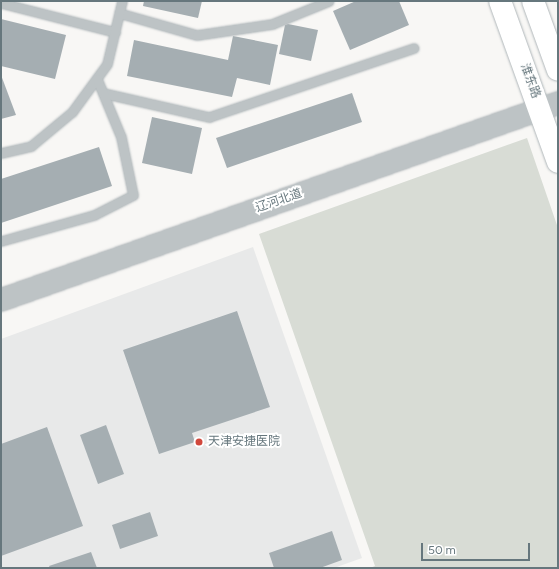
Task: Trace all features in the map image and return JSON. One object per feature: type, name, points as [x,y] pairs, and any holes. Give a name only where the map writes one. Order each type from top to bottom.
[{"type":"main road","name":"淮东路","points":[[500,1],[549,106],[558,162]]},
{"type":"main road","points":[[533,1],[558,70]]},
{"type":"street","name":"辽河北道","points":[[1,300],[549,106]]},
{"type":"lane","points":[[1,153],[31,146],[72,112],[107,64],[122,1]]},
{"type":"lane","points":[[120,12],[197,35],[272,24],[329,1]]},
{"type":"lane","points":[[1,3],[115,32]]},
{"type":"lane","points":[[103,93],[209,117],[414,48]]},
{"type":"lane","points":[[1,241],[94,215],[133,195],[121,137],[97,79]]},
{"type":"shaded area","points":[[527,138],[558,228],[558,568],[370,568],[375,566],[259,234]]},
{"type":"shaded area","name":"天津安捷医院","points":[[253,247],[362,558],[334,568],[1,568],[1,339]]},
{"type":"building","points":[[144,1],[202,1],[198,18],[143,6]]},
{"type":"building","points":[[356,1],[399,1],[409,25],[350,50],[333,11]]},
{"type":"building","points":[[1,19],[66,35],[55,79],[1,66]]},
{"type":"building","points":[[288,24],[318,30],[311,61],[279,54],[285,25]]},
{"type":"building","points":[[233,36],[278,45],[270,85],[237,78],[232,97],[127,76],[134,40],[228,60]]},
{"type":"building","points":[[1,75],[16,115],[1,119]]},
{"type":"building","points":[[352,93],[362,122],[227,168],[216,138]]},
{"type":"building","points":[[152,117],[202,128],[192,174],[142,163]]},
{"type":"building","points":[[99,147],[112,186],[1,223],[1,179]]},
{"type":"building","points":[[237,311],[270,407],[192,433],[195,442],[159,454],[123,350]]},
{"type":"building","points":[[106,425],[124,474],[98,484],[80,435]]},
{"type":"building","points":[[47,427],[83,526],[1,556],[1,444]]},
{"type":"building","points":[[150,512],[158,536],[120,549],[112,525]]},
{"type":"building","points":[[332,531],[342,560],[320,568],[274,568],[269,553]]},
{"type":"building","points":[[91,552],[97,568],[50,568],[49,566]]},
{"type":"place","name":"天津安捷医院","points":[[199,442]]}]
